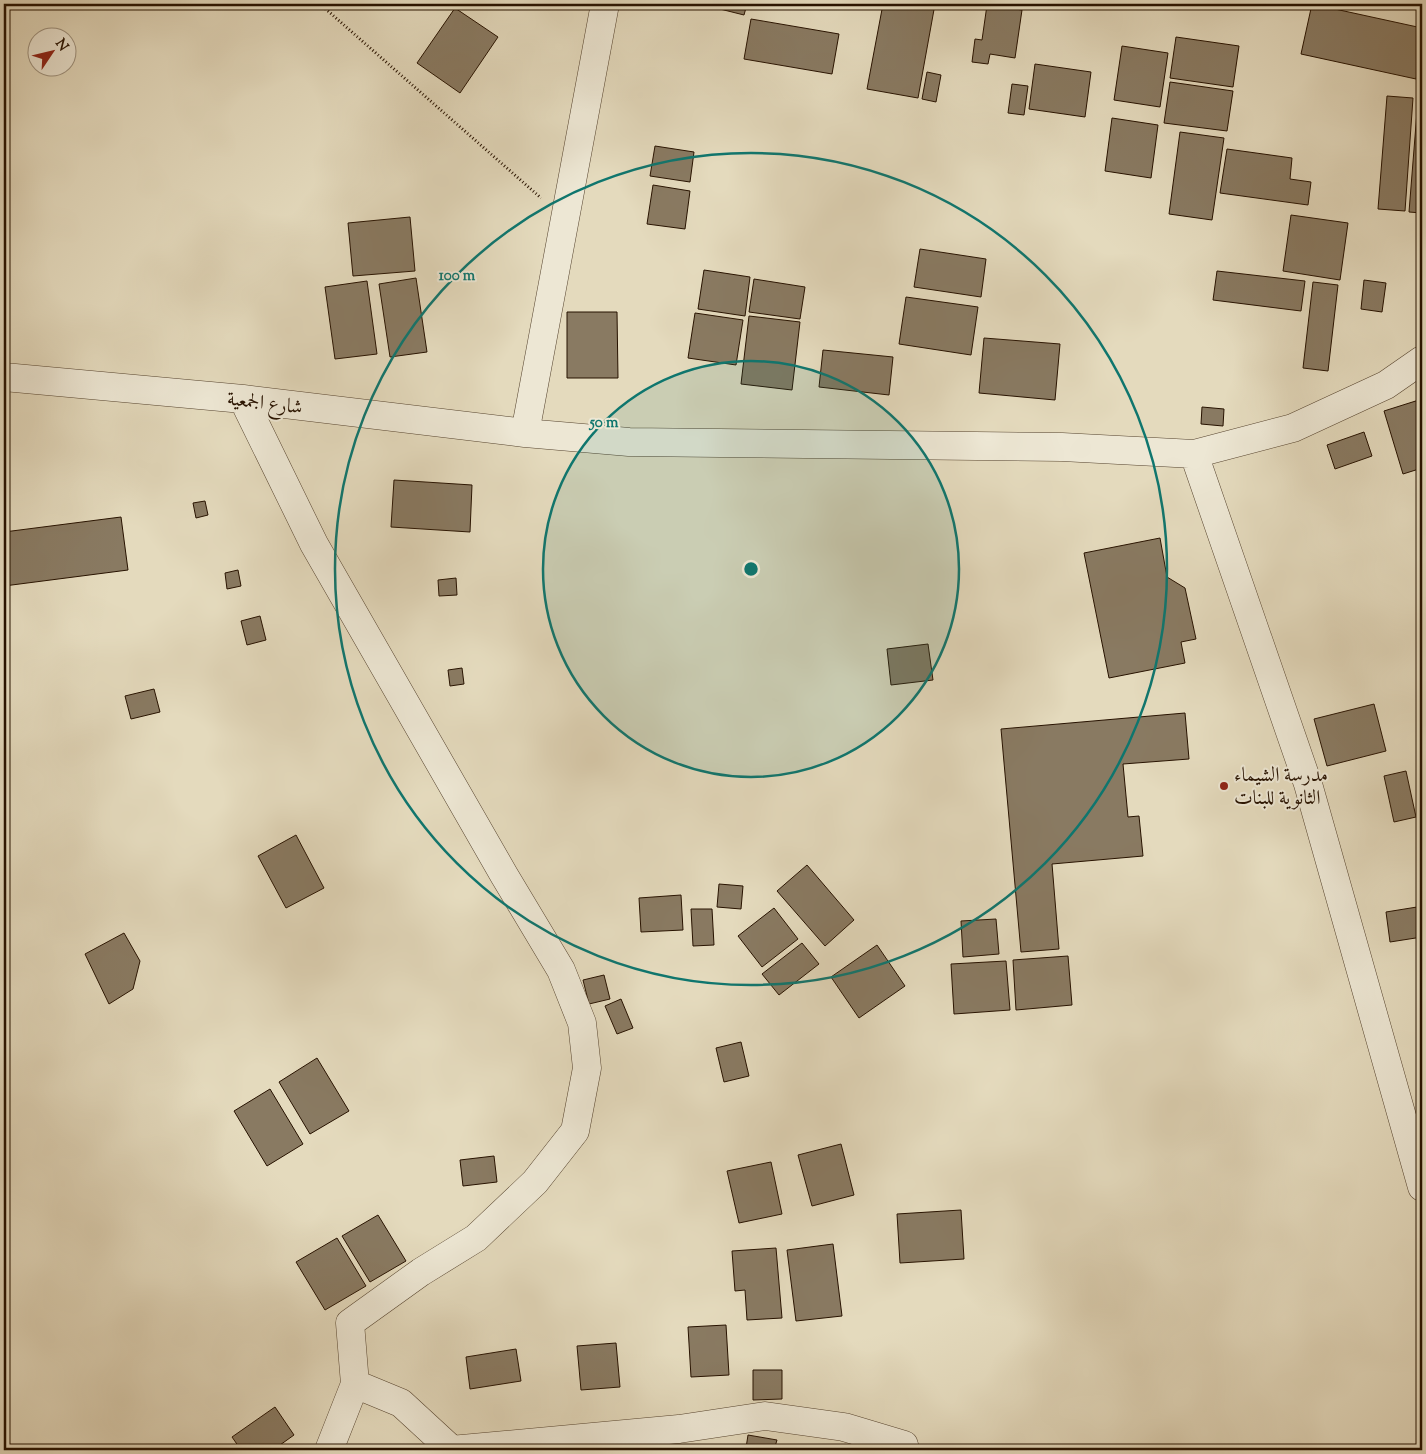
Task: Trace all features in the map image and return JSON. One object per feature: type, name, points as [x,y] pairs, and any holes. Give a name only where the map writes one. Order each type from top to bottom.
[{"type":"street","points":[[525,434],[605,4]]},
{"type":"street","name":"شارع الجمعية","points":[[4,377],[244,399],[525,434],[629,442],[1062,447],[1194,454],[1293,428],[1386,385],[1422,360]]},
{"type":"street","points":[[244,399],[314,544],[504,875],[561,970],[582,1023],[587,1068],[575,1131],[534,1182],[476,1238],[421,1272],[350,1323],[355,1384],[329,1450]]},
{"type":"street","points":[[1194,454],[1308,784],[1422,1187]]},
{"type":"street","points":[[355,1384],[401,1403],[452,1450],[678,1429],[765,1416],[844,1427],[904,1445],[905,1450]]},
{"type":"path","points":[[320,4],[565,219]]},
{"type":"building","points":[[721,4],[747,4],[744,15],[720,9]]},
{"type":"building","points":[[883,4],[935,4],[918,98],[867,89]]},
{"type":"building","points":[[1024,4],[1051,4],[1050,8]]},
{"type":"building","points":[[1312,4],[1422,28],[1422,47],[1416,79],[1301,54]]},
{"type":"building","points":[[987,5],[1022,10],[1015,58],[990,54],[988,64],[972,62],[975,39],[982,40]]},
{"type":"building","points":[[455,8],[498,37],[460,93],[417,63]]},
{"type":"building","points":[[751,19],[839,34],[832,74],[744,59]]},
{"type":"building","points":[[1176,37],[1239,46],[1233,87],[1170,78]]},
{"type":"building","points":[[1122,46],[1168,53],[1160,107],[1114,100]]},
{"type":"building","points":[[1035,64],[1091,72],[1085,117],[1029,109]]},
{"type":"building","points":[[927,72],[941,75],[936,102],[922,99]]},
{"type":"building","points":[[1170,82],[1233,91],[1227,131],[1164,123]]},
{"type":"building","points":[[1012,84],[1028,86],[1024,115],[1008,113]]},
{"type":"building","points":[[1387,96],[1413,98],[1405,211],[1378,209]]},
{"type":"building","points":[[1418,99],[1422,99],[1422,213],[1409,212]]},
{"type":"building","points":[[1112,118],[1158,125],[1151,178],[1105,171]]},
{"type":"building","points":[[1180,132],[1224,138],[1212,220],[1169,214]]},
{"type":"building","points":[[655,146],[694,152],[690,182],[650,176]]},
{"type":"building","points":[[1227,149],[1292,158],[1290,179],[1311,182],[1308,205],[1220,193]]},
{"type":"building","points":[[653,185],[690,191],[685,229],[647,224]]},
{"type":"building","points":[[1291,215],[1348,223],[1340,280],[1283,271]]},
{"type":"building","points":[[410,217],[415,271],[353,276],[348,223]]},
{"type":"building","points":[[920,249],[986,259],[981,297],[914,287]]},
{"type":"building","points":[[704,270],[750,277],[745,316],[698,309]]},
{"type":"building","points":[[1217,271],[1305,281],[1301,311],[1213,300]]},
{"type":"building","points":[[416,278],[427,352],[390,357],[379,284]]},
{"type":"building","points":[[754,279],[805,287],[800,319],[749,312]]},
{"type":"building","points":[[1364,280],[1386,283],[1382,312],[1361,309]]},
{"type":"building","points":[[367,281],[377,354],[335,359],[325,287]]},
{"type":"building","points":[[1313,282],[1338,285],[1328,371],[1303,368]]},
{"type":"building","points":[[906,297],[978,307],[971,355],[899,344]]},
{"type":"building","points":[[567,312],[617,312],[618,378],[567,378]]},
{"type":"building","points":[[695,313],[743,320],[736,365],[688,358]]},
{"type":"building","points":[[749,316],[800,322],[792,390],[741,384]]},
{"type":"building","points":[[984,338],[1060,344],[1055,400],[979,393]]},
{"type":"building","points":[[823,350],[893,357],[889,395],[819,387]]},
{"type":"building","points":[[1422,399],[1422,468],[1403,474],[1384,411]]},
{"type":"building","points":[[1202,407],[1224,409],[1223,426],[1201,424]]},
{"type":"building","points":[[1364,432],[1372,456],[1335,469],[1327,445]]},
{"type":"building","points":[[394,480],[472,485],[470,532],[391,527]]},
{"type":"building","points":[[205,501],[208,515],[196,518],[193,503]]},
{"type":"building","points":[[121,517],[128,570],[4,586],[4,532]]},
{"type":"building","points":[[1160,538],[1167,577],[1185,588],[1196,639],[1181,642],[1185,663],[1109,678],[1084,553]]},
{"type":"building","points":[[238,570],[241,586],[227,589],[225,573]]},
{"type":"building","points":[[456,578],[457,595],[439,596],[438,580]]},
{"type":"building","points":[[260,616],[266,640],[247,645],[241,621]]},
{"type":"building","points":[[928,644],[933,680],[891,685],[887,649]]},
{"type":"building","points":[[462,668],[464,684],[450,686],[448,670]]},
{"type":"building","points":[[154,689],[160,712],[131,719],[125,696]]},
{"type":"building","points":[[1374,704],[1386,751],[1327,766],[1314,719]]},
{"type":"building","points":[[1185,713],[1189,759],[1123,764],[1128,817],[1139,816],[1143,856],[1052,864],[1059,949],[1021,952],[1001,729]]},
{"type":"building","points":[[1406,771],[1416,817],[1394,822],[1384,776]]},
{"type":"building","points":[[296,835],[324,888],[286,908],[258,856]]},
{"type":"building","points":[[807,865],[854,920],[825,946],[777,891]]},
{"type":"building","points":[[719,884],[743,886],[741,909],[717,907]]},
{"type":"building","points":[[681,895],[683,930],[641,932],[639,898]]},
{"type":"building","points":[[1417,907],[1422,937],[1390,942],[1386,912]]},
{"type":"building","points":[[774,908],[798,939],[762,967],[738,936]]},
{"type":"building","points":[[691,909],[712,909],[714,945],[693,946]]},
{"type":"building","points":[[996,919],[999,954],[963,957],[961,921]]},
{"type":"building","points":[[124,933],[140,961],[133,989],[109,1004],[85,954]]},
{"type":"building","points":[[802,943],[819,964],[779,995],[762,974]]},
{"type":"building","points":[[877,945],[905,986],[859,1018],[831,977]]},
{"type":"building","points":[[1068,956],[1072,1005],[1016,1010],[1013,960]]},
{"type":"building","points":[[1006,961],[1010,1010],[954,1014],[951,964]]},
{"type":"building","points":[[604,975],[610,999],[589,1004],[583,980]]},
{"type":"building","points":[[621,999],[633,1028],[617,1034],[605,1006]]},
{"type":"building","points":[[741,1042],[749,1076],[724,1082],[716,1048]]},
{"type":"building","points":[[317,1058],[349,1111],[310,1134],[279,1082]]},
{"type":"building","points":[[270,1089],[303,1144],[267,1166],[234,1111]]},
{"type":"building","points":[[841,1144],[854,1195],[812,1206],[798,1155]]},
{"type":"building","points":[[494,1156],[497,1182],[463,1186],[460,1160]]},
{"type":"building","points":[[771,1162],[782,1214],[739,1223],[727,1171]]},
{"type":"building","points":[[961,1210],[964,1259],[900,1263],[897,1214]]},
{"type":"building","points":[[378,1215],[406,1261],[370,1282],[342,1236]]},
{"type":"building","points":[[337,1238],[366,1286],[325,1310],[296,1262]]},
{"type":"building","points":[[833,1244],[842,1316],[796,1321],[787,1250]]},
{"type":"building","points":[[776,1248],[782,1318],[747,1320],[745,1290],[735,1291],[732,1251]]},
{"type":"building","points":[[726,1325],[729,1375],[691,1377],[688,1327]]},
{"type":"building","points":[[616,1343],[620,1387],[581,1390],[577,1346]]},
{"type":"building","points":[[516,1349],[521,1381],[470,1389],[466,1357]]},
{"type":"building","points":[[753,1370],[782,1370],[782,1399],[753,1400]]},
{"type":"building","points":[[275,1407],[294,1435],[273,1450],[241,1450],[232,1437]]},
{"type":"building","points":[[748,1435],[777,1440],[774,1450],[746,1448]]},
{"type":"place","name":"مدرسة الشيماء الثانوية للبنات","points":[[1224,786]]}]
